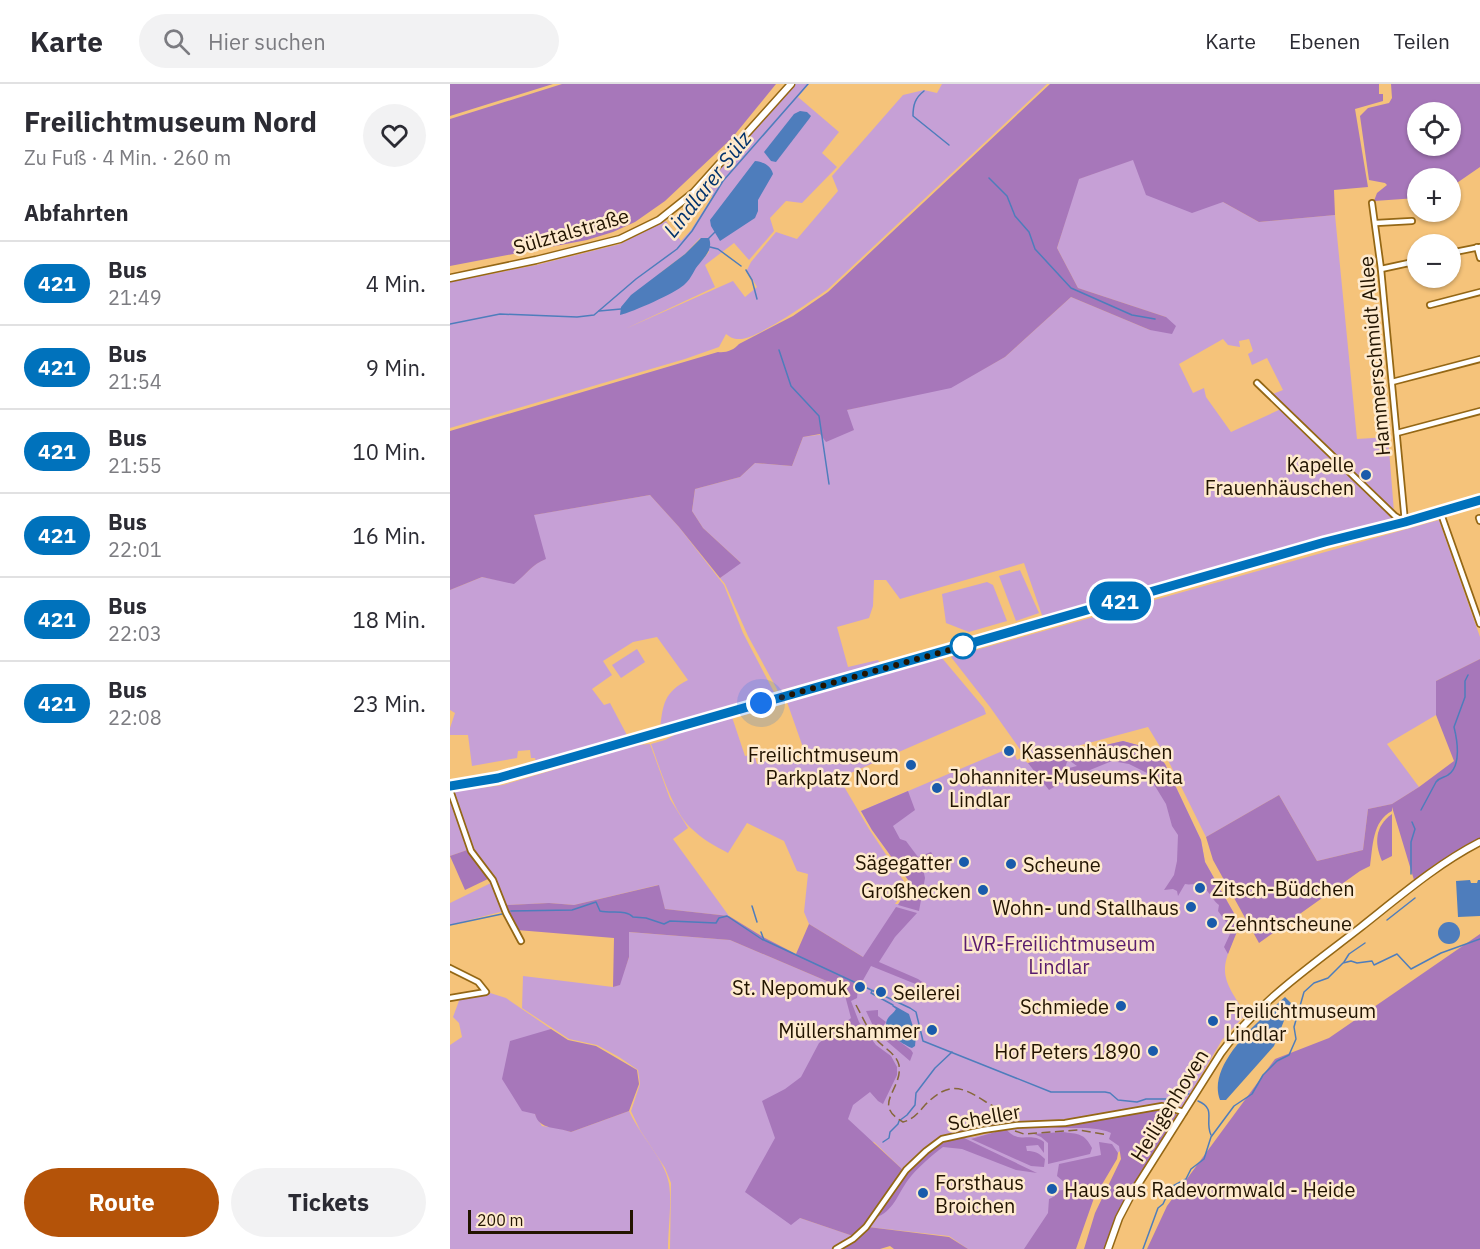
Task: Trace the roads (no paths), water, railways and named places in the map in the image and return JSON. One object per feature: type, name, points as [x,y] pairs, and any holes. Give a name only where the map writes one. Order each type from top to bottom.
[{"type":"street","name":"Sülztalstraße","points":[[450,278],[620,239],[659,220],[694,192],[791,84]]},
{"type":"street","name":"Hammerschmidt Allee","points":[[1372,203],[1382,269],[1405,522]]},
{"type":"street","points":[[1376,223],[1407,221]]},
{"type":"street","points":[[1461,251],[1479,247],[1480,258]]},
{"type":"street","points":[[1382,269],[1407,263]]},
{"type":"street","points":[[1430,304],[1480,292]]},
{"type":"street","points":[[1392,382],[1480,359]]},
{"type":"street","points":[[1257,383],[1395,516],[1405,522]]},
{"type":"street","points":[[1397,433],[1480,411]]},
{"type":"street","points":[[521,941],[506,913],[494,880],[471,851],[450,788],[498,778],[1325,542],[1480,500]]},
{"type":"street","points":[[1440,511],[1480,624]]},
{"type":"street","name":"Heiligenhoven","points":[[1108,1249],[1119,1218],[1130,1197],[1221,1053],[1253,1013],[1439,867],[1480,842]]},
{"type":"street","points":[[450,968],[478,982],[486,992],[450,998]]},
{"type":"street","name":"Scheller","points":[[836,1249],[853,1239],[866,1227],[906,1170],[942,1139],[983,1130],[1017,1125],[1065,1123],[1162,1106],[1184,1112]]},
{"type":"water","points":[[800,111],[807,112],[811,116],[776,162],[771,161],[764,152],[794,114]]},
{"type":"water","points":[[755,161],[767,165],[773,174],[758,200],[758,211],[755,218],[720,241],[710,220]]},
{"type":"water","points":[[701,238],[709,238],[709,249],[684,285],[654,302],[620,315],[621,307],[631,295],[685,254]]},
{"type":"water","points":[[1470,880],[1471,883],[1477,883],[1480,880],[1480,916],[1458,917],[1456,881]]},
{"type":"water","points":[[1449,922],[1457,925],[1460,933],[1457,941],[1449,944],[1441,941],[1438,933],[1441,925]]},
{"type":"water","points":[[1285,997],[1291,1003],[1274,1046],[1226,1100],[1220,1100],[1218,1086],[1228,1057],[1250,1030]]},
{"type":"water","points":[[893,1005],[909,1014],[916,1036],[915,1046],[912,1048],[896,1039],[887,1028],[887,1020],[896,1009]]},
{"type":"waterway","name":"Lindlarer Sülz","points":[[450,324],[500,314],[577,317],[594,315],[636,279],[677,249],[692,231],[723,181],[808,84]]},
{"type":"waterway","points":[[924,91],[915,102],[913,116],[949,145]]},
{"type":"waterway","points":[[989,178],[1007,196],[1015,216],[1029,232],[1035,249],[1071,288],[1132,315],[1155,319]]},
{"type":"waterway","points":[[708,239],[715,232]]},
{"type":"waterway","points":[[710,247],[718,249],[741,266]]},
{"type":"waterway","points":[[746,270],[752,280],[757,299]]},
{"type":"waterway","points":[[599,311],[621,309]]},
{"type":"waterway","points":[[779,350],[791,386],[819,416],[829,484]]},
{"type":"waterway","points":[[1421,810],[1436,782],[1448,775],[1455,765],[1457,752],[1454,727],[1465,697],[1465,681],[1468,675]]},
{"type":"waterway","points":[[1411,874],[1411,842],[1415,829],[1412,822]]},
{"type":"waterway","points":[[1387,920],[1415,898]]},
{"type":"waterway","points":[[511,911],[572,910],[596,902],[600,911],[627,913],[633,917],[646,918],[664,924],[670,921],[716,923],[719,918],[727,916],[763,940]]},
{"type":"waterway","points":[[752,906],[757,922]]},
{"type":"waterway","points":[[450,925],[502,914]]},
{"type":"waterway","points":[[761,932],[764,940],[916,1012],[923,1041],[1051,1092],[1105,1092],[1118,1100],[1137,1102],[1146,1099],[1169,1099],[1178,1093]]},
{"type":"waterway","points":[[1143,1249],[1158,1208],[1163,1204],[1171,1187],[1186,1179],[1191,1169],[1204,1159],[1211,1137],[1234,1106],[1252,1094],[1263,1075],[1277,1061],[1289,1055],[1296,1039],[1294,1027],[1304,992],[1314,983],[1328,978],[1343,963],[1372,961],[1374,965],[1397,954],[1411,969],[1441,953],[1480,939]]},
{"type":"waterway","points":[[1344,962],[1349,954],[1365,943]]},
{"type":"waterway","points":[[872,991],[871,993],[893,1005]]},
{"type":"waterway","points":[[883,1142],[889,1138],[890,1132],[915,1105],[916,1093],[935,1068],[952,1052]]},
{"type":"waterway","points":[[1182,1093],[1189,1094]]},
{"type":"waterway","points":[[1198,1101],[1204,1104],[1209,1111],[1211,1135]]},
{"type":"railway","points":[[856,1005],[872,1034],[895,1057],[899,1065],[899,1074],[890,1096],[889,1109],[903,1122],[916,1115],[941,1092],[954,1088],[969,1092],[997,1108],[1011,1122]]},
{"type":"railway","points":[[1015,1131],[1024,1134],[1079,1130],[1108,1135]]},
{"type":"place","name":"Kapelle Frauenhäuschen","points":[[1366,475]]},
{"type":"place","name":"Kassenhäuschen","points":[[1009,751]]},
{"type":"place","name":"Freilichtmuseum Parkplatz Nord","points":[[911,765]]},
{"type":"place","name":"Johanniter-Museums-Kita Lindlar","points":[[937,788]]},
{"type":"place","name":"Sägegatter","points":[[964,862]]},
{"type":"place","name":"Scheune","points":[[1011,864]]},
{"type":"place","name":"Zitsch-Büdchen","points":[[1200,888]]},
{"type":"place","name":"Großhecken","points":[[983,890]]},
{"type":"place","name":"Wohn- und Stallhaus","points":[[1191,907]]},
{"type":"place","name":"Zehntscheune","points":[[1212,923]]},
{"type":"place","name":"St. Nepomuk","points":[[860,987]]},
{"type":"place","name":"Seilerei","points":[[881,992]]},
{"type":"place","name":"Schmiede","points":[[1121,1006]]},
{"type":"place","name":"Freilichtmuseum Lindlar","points":[[1213,1021]]},
{"type":"place","name":"Müllershammer","points":[[932,1030]]},
{"type":"place","name":"Hof Peters 1890","points":[[1153,1051]]},
{"type":"place","name":"Haus aus Radevormwald - Heide","points":[[1052,1189]]},
{"type":"place","name":"Forsthaus Broichen","points":[[923,1193]]},
{"type":"park label","name":"LVR-Freilichtmuseum Lindlar","points":[[1059,954]]}]
